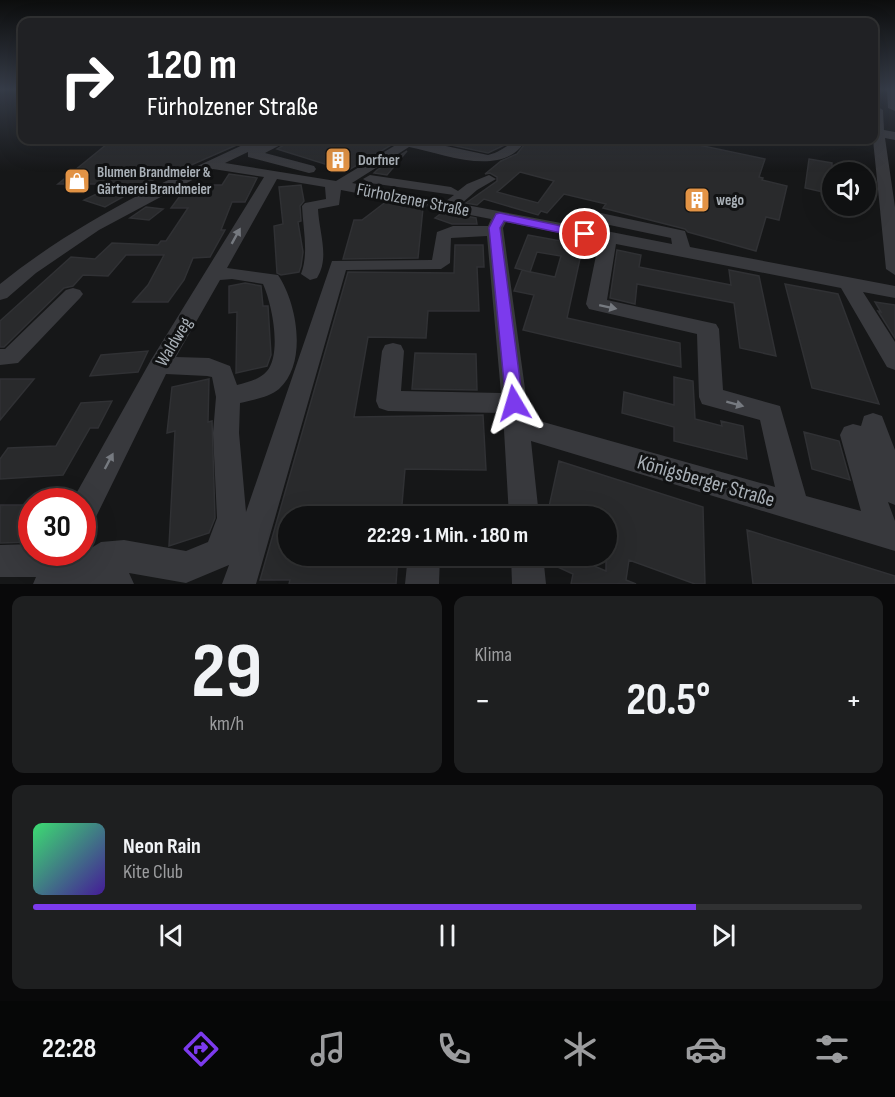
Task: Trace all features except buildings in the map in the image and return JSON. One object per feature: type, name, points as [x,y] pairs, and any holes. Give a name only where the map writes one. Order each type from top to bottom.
[{"type":"street","points":[[895,136],[878,133],[886,169],[893,224],[895,270]]},
{"type":"street","points":[[0,294],[32,266],[102,219],[186,175],[214,165],[255,144]]},
{"type":"street","points":[[275,144],[253,154],[343,180]]},
{"type":"street","points":[[310,274],[316,258],[311,236],[310,206],[334,202],[331,189],[403,144]]},
{"type":"street","points":[[421,144],[488,159],[500,157],[515,144]]},
{"type":"street","name":"Fürholzener Straße","points":[[214,165],[273,174],[343,180],[450,199],[497,224],[585,234],[682,253],[768,264],[895,292]]},
{"type":"street","name":"Waldweg","points":[[95,488],[159,366],[273,174]]},
{"type":"street","points":[[450,199],[489,179]]},
{"type":"street","points":[[585,234],[596,216],[679,235],[682,253]]},
{"type":"street","points":[[239,584],[338,265],[435,265],[441,263],[442,236],[453,231],[497,224],[523,506]]},
{"type":"street","points":[[608,239],[596,304],[708,328],[711,398],[771,413],[794,506]]},
{"type":"street","points":[[214,275],[232,273],[271,279],[278,292],[285,342],[283,368],[269,384],[228,397]]},
{"type":"street","points":[[848,283],[895,362]]},
{"type":"street","points":[[0,357],[10,357],[72,294]]},
{"type":"street","name":"Königsberger Straße","points":[[393,351],[388,401],[516,414],[794,506],[889,534]]},
{"type":"street","points":[[67,567],[100,558],[124,556],[186,567],[220,553],[232,518],[226,432],[228,397],[222,372],[209,367],[159,366]]},
{"type":"street","points":[[889,534],[863,430],[895,491]]},
{"type":"street","points":[[0,561],[67,567],[117,584]]},
{"type":"street","points":[[422,584],[423,566]]},
{"type":"street","points":[[528,566],[529,584]]},
{"type":"place","name":"Dorfner","points":[[338,160]]},
{"type":"place","name":"Blumen Brandmeier & Gärtnerei Brandmeier","points":[[77,181]]},
{"type":"place","name":"wego","points":[[697,200]]},
{"type":"route","points":[[514,403],[495,228],[500,217],[585,234]]}]
